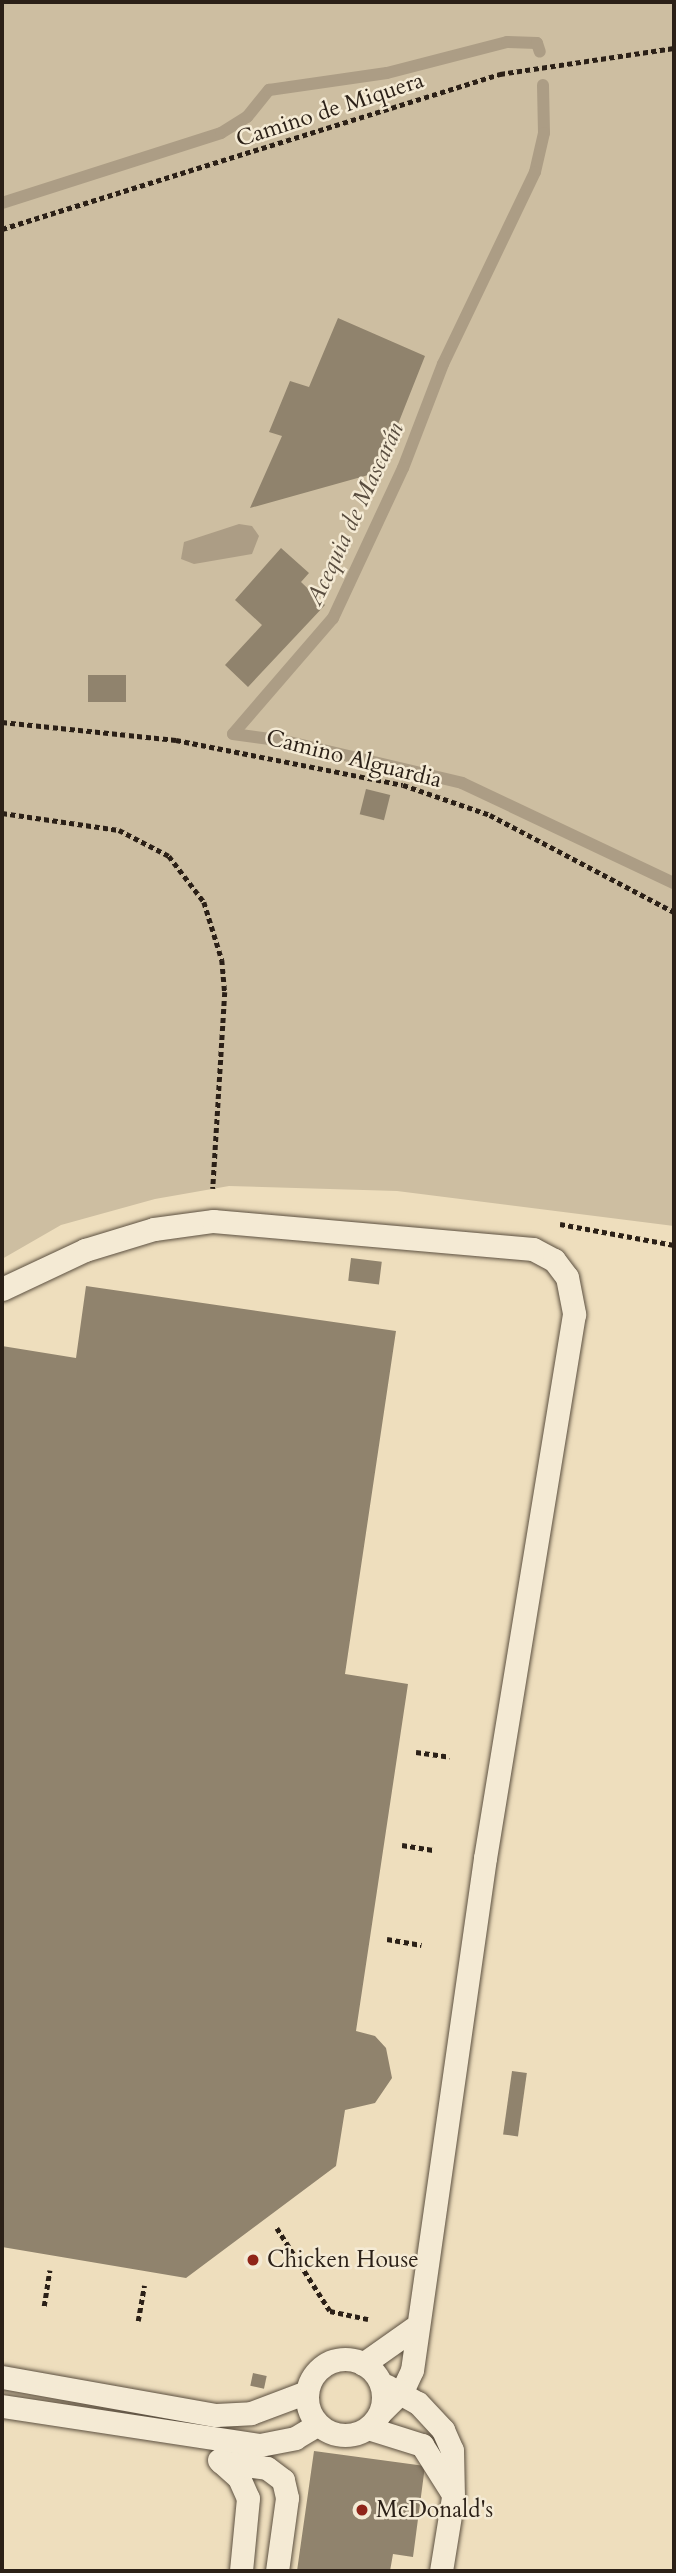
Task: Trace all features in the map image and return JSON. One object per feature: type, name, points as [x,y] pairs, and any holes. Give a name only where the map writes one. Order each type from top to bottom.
[{"type":"lane","points":[[2,1289],[85,1250],[154,1229],[213,1221],[533,1249],[554,1260],[572,1294],[573,1327],[414,2328],[412,2370],[392,2387],[374,2420],[342,2437],[317,2425],[307,2392]]},
{"type":"lane","points":[[363,2364],[414,2328]]},
{"type":"lane","points":[[2,2378],[216,2415],[251,2413],[307,2392],[323,2365],[350,2359],[363,2364],[443,2430],[455,2467],[441,2571]]},
{"type":"lane","points":[[2,2406],[260,2445],[295,2438],[317,2425]]},
{"type":"lane","points":[[374,2420],[422,2445],[445,2473],[453,2497]]},
{"type":"lane","points":[[194,2437],[239,2479],[248,2498],[241,2571]]},
{"type":"lane","points":[[221,2462],[267,2468],[283,2480],[287,2498],[277,2571]]},
{"type":"path","name":"Camino de Miquera","points":[[2,229],[500,74],[674,48]]},
{"type":"path","name":"Camino Alguardia","points":[[2,722],[176,740],[403,785],[490,814],[674,912]]},
{"type":"path","points":[[2,813],[119,830],[169,856],[204,902],[222,960],[225,992],[213,1221]]},
{"type":"path","points":[[416,1752],[450,1757]]},
{"type":"path","points":[[401,1845],[435,1850]]},
{"type":"path","points":[[387,1940],[421,1944]]},
{"type":"path","points":[[277,2228],[330,2311],[375,2320]]},
{"type":"path","points":[[44,2306],[50,2270]]},
{"type":"path","points":[[138,2321],[144,2286]]},
{"type":"shaded area","points":[[2,2],[674,2],[674,1226],[397,1191],[229,1186],[155,1199],[61,1225],[2,1259]]},
{"type":"shaded area","points":[[239,524],[252,526],[259,536],[252,554],[194,564],[181,559],[184,542]]},
{"type":"building","points":[[338,318],[425,356],[379,472],[250,508],[282,436],[269,432],[290,381],[309,387]]},
{"type":"building","points":[[281,548],[309,573],[301,582],[325,605],[248,687],[225,665],[262,625],[235,600]]},
{"type":"building","points":[[88,675],[126,675],[126,702],[88,702]]},
{"type":"building","points":[[366,789],[390,795],[384,820],[360,814]]},
{"type":"building","points":[[351,1258],[382,1262],[379,1285],[348,1281]]},
{"type":"building","points":[[86,1286],[396,1331],[345,1674],[408,1684],[356,2031],[375,2036],[386,2048],[392,2078],[375,2103],[345,2110],[336,2166],[186,2278],[2,2247],[2,1346],[76,1358]]},
{"type":"building","points":[[512,2071],[527,2073],[518,2136],[503,2134]]},
{"type":"building","points":[[253,2373],[267,2376],[264,2389],[250,2386]]},
{"type":"building","name":"McDonald's","points":[[314,2451],[425,2466],[413,2557],[393,2554],[390,2571],[297,2571]]},
{"type":"waterway","name":"Acequia de Mascarán","points":[[2,203],[221,133],[247,117],[269,90],[387,73],[507,42],[537,43],[540,52]]},
{"type":"waterway","name":"Acequia de Mascarán","points":[[543,85],[544,133],[535,172],[443,364],[403,468],[333,618],[233,734],[285,741],[462,783],[674,883]]},
{"type":"place","name":"Chicken House","points":[[253,2260]]},
{"type":"place","name":"McDonald's","points":[[362,2510]]}]
